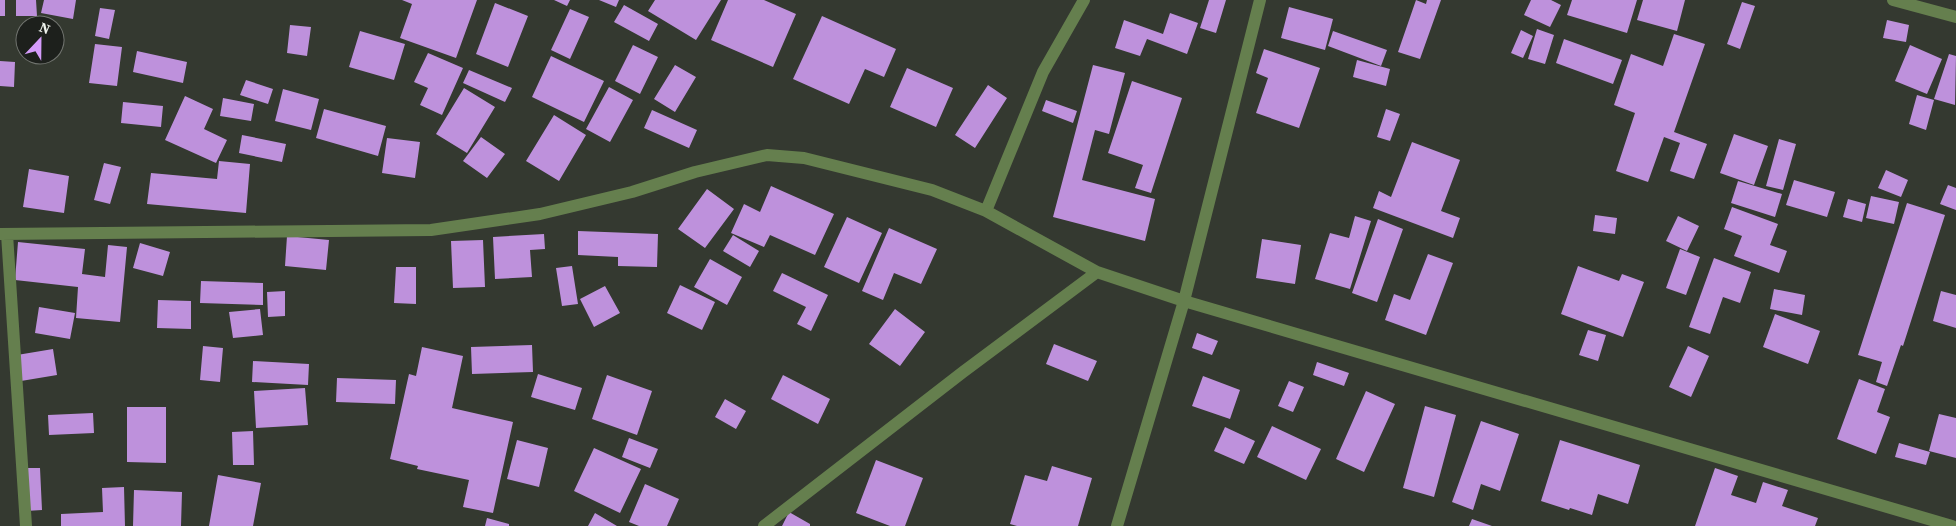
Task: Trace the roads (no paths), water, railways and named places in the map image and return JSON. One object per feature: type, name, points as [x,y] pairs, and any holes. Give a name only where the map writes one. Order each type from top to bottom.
[{"type":"street","points":[[986,211],[1043,72],[1084,0]]},
{"type":"street","points":[[1117,526],[1184,301],[1260,0]]},
{"type":"street","points":[[1893,0],[1956,17]]},
{"type":"street","points":[[26,526],[3,234],[431,230],[540,214],[632,192],[695,172],[767,155],[804,158],[932,190],[986,211],[1097,272],[1184,301],[1952,526]]},
{"type":"street","points":[[764,526],[963,372],[1097,272]]}]
